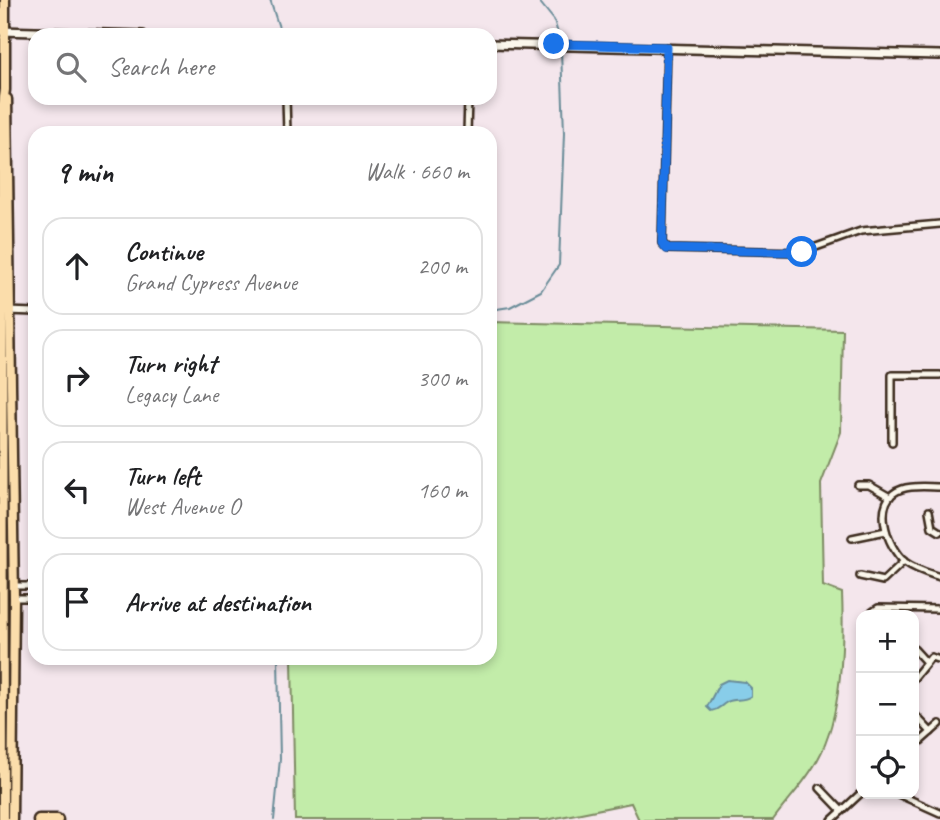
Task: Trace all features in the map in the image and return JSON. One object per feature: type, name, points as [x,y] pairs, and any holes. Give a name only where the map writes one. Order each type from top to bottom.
[{"type":"highway","points":[[39,820],[57,820]]},
{"type":"main road","points":[[3,820],[2,111],[5,90],[2,31],[5,0]]},
{"type":"main road","points":[[2,31],[28,32]]},
{"type":"main road","points":[[497,44],[940,55]]},
{"type":"main road","points":[[4,311],[11,450],[14,598],[12,820]]},
{"type":"main road","points":[[2,397],[6,402],[7,445],[11,450]]},
{"type":"main road","points":[[1,586],[13,586]]},
{"type":"main road","points":[[1,598],[14,598]]},
{"type":"main road","points":[[2,715],[13,715]]},
{"type":"street","points":[[667,47],[662,243],[667,249],[802,252],[861,230],[940,225]]},
{"type":"street","points":[[286,105],[287,126]]},
{"type":"street","points":[[467,126],[468,105]]},
{"type":"street","points":[[4,311],[28,312]]},
{"type":"street","points":[[892,442],[892,375],[940,374]]},
{"type":"street","points":[[858,485],[869,485],[890,497]]},
{"type":"street","points":[[940,487],[902,489],[890,497],[884,516],[886,531],[896,553],[904,561],[940,577]]},
{"type":"street","points":[[929,511],[932,527],[940,532]]},
{"type":"street","points":[[852,538],[886,531]]},
{"type":"street","points":[[860,576],[883,581],[904,561]]},
{"type":"street","points":[[13,586],[28,586]]},
{"type":"street","points":[[14,598],[28,598]]},
{"type":"street","points":[[875,610],[940,609]]},
{"type":"street","points":[[919,654],[925,661]]},
{"type":"street","points":[[917,673],[931,657],[940,660]]},
{"type":"street","points":[[919,719],[931,732]]},
{"type":"street","points":[[919,743],[940,724]]},
{"type":"street","points":[[820,788],[842,811]]},
{"type":"street","points":[[832,820],[856,798]]},
{"type":"street","points":[[909,799],[940,813]]},
{"type":"green space","points":[[497,322],[843,330],[841,432],[821,484],[823,586],[842,593],[842,656],[837,701],[826,742],[818,759],[773,820],[639,820],[631,803],[546,820],[295,820],[292,665],[497,665]]},
{"type":"water","points":[[727,680],[745,682],[751,688],[751,696],[730,701],[711,711],[707,707],[719,684]]},
{"type":"waterway","points":[[270,0],[279,28]]},
{"type":"waterway","points":[[538,0],[554,20],[561,44]]},
{"type":"waterway","points":[[497,309],[510,307],[541,291],[559,265],[564,133],[561,50]]},
{"type":"waterway","points":[[274,820],[280,759],[278,665]]},
{"type":"route","points":[[554,44],[667,47],[662,243],[667,249],[802,252]]}]
